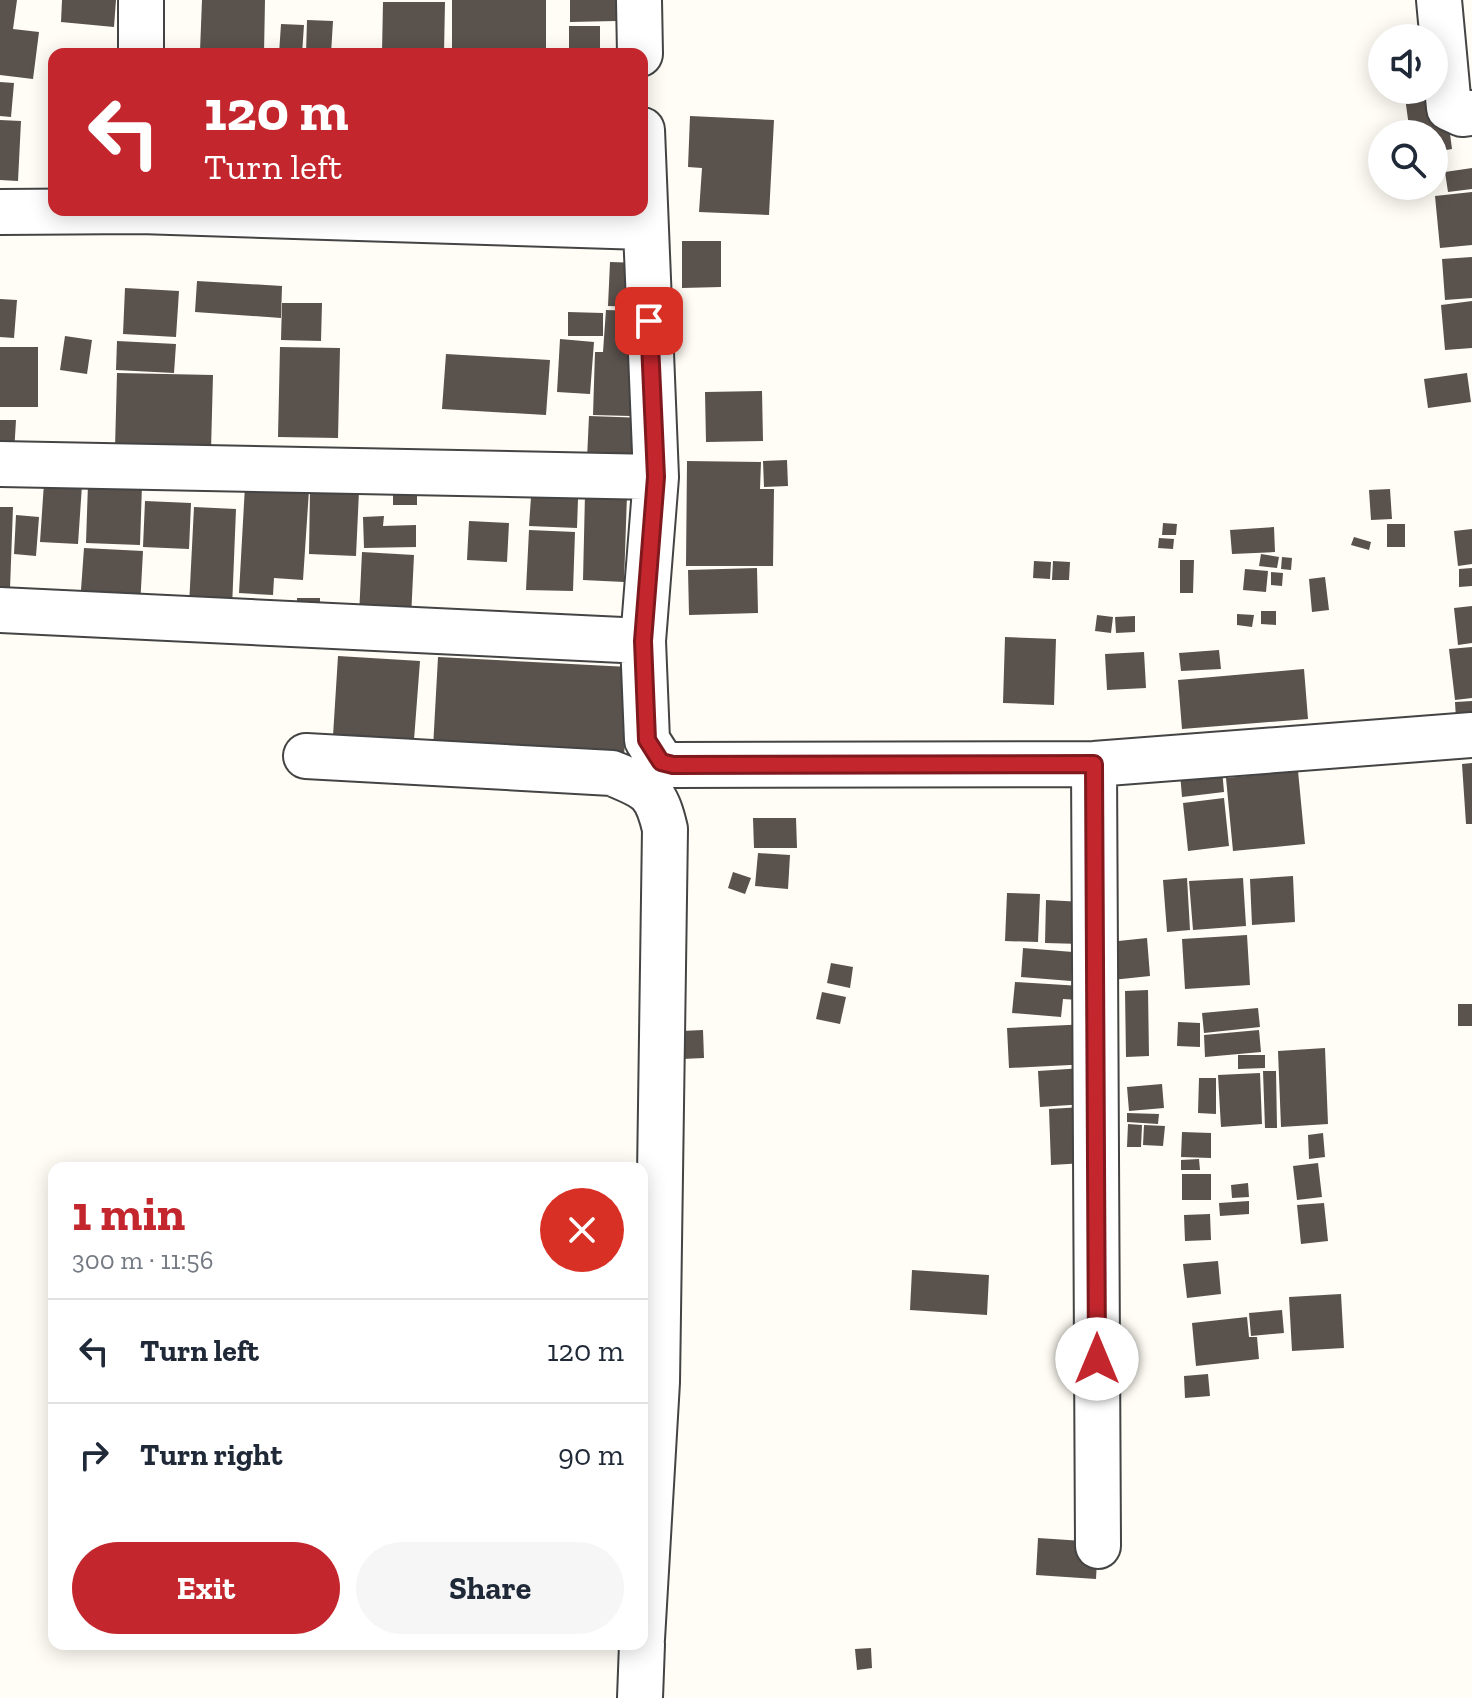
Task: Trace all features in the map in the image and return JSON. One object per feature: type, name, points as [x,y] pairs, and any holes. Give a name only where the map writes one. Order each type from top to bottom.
[{"type":"street","points":[[141,0],[141,48]]},
{"type":"street","points":[[639,0],[640,48]]},
{"type":"street","points":[[1439,0],[1449,108],[1462,114],[1472,113]]},
{"type":"street","points":[[0,212],[48,211]]},
{"type":"street","points":[[318,216],[644,227]]},
{"type":"street","points":[[644,216],[656,477],[643,641],[647,740],[661,762],[673,765],[1094,764],[1472,735]]},
{"type":"street","points":[[0,464],[656,477]]},
{"type":"street","points":[[0,610],[643,641]]},
{"type":"street","points":[[306,756],[612,773],[644,786],[659,804],[665,829],[657,1382],[648,1538]]},
{"type":"street","points":[[1094,764],[1098,1546]]},
{"type":"street","points":[[640,1698],[642,1650]]},
{"type":"building","points":[[0,0],[17,0],[13,29],[39,32],[33,79],[0,75]]},
{"type":"building","points":[[62,0],[116,0],[114,27],[61,22]]},
{"type":"building","points":[[202,0],[265,0],[264,48],[200,48]]},
{"type":"building","points":[[452,0],[546,0],[546,48],[452,48]]},
{"type":"building","points":[[570,0],[616,0],[616,21],[570,22]]},
{"type":"building","points":[[383,2],[445,2],[444,48],[382,48]]},
{"type":"building","points":[[307,20],[333,21],[331,48],[306,48]]},
{"type":"building","points":[[281,24],[304,25],[302,48],[279,48]]},
{"type":"building","points":[[569,26],[600,26],[600,48],[569,48]]},
{"type":"building","points":[[0,82],[14,83],[11,117],[0,116]]},
{"type":"building","points":[[1406,104],[1446,104],[1452,149],[1448,150],[1448,120],[1408,120]]},
{"type":"building","points":[[690,116],[774,120],[769,215],[699,212],[702,168],[688,167]]},
{"type":"building","points":[[0,120],[21,121],[18,181],[0,180]]},
{"type":"building","points":[[1472,168],[1472,189],[1448,192],[1448,172]]},
{"type":"building","points":[[1472,192],[1472,245],[1440,248],[1435,200],[1448,200],[1448,195]]},
{"type":"building","points":[[682,241],[721,241],[721,287],[682,288]]},
{"type":"building","points":[[1472,257],[1472,298],[1445,300],[1442,259]]},
{"type":"building","points":[[610,262],[640,263],[638,307],[608,306]]},
{"type":"building","points":[[197,281],[282,286],[281,318],[195,312]]},
{"type":"building","points":[[125,288],[179,291],[176,337],[123,334]]},
{"type":"building","points":[[0,299],[17,300],[14,338],[0,337]]},
{"type":"building","points":[[1472,301],[1472,348],[1445,350],[1441,305]]},
{"type":"building","points":[[282,303],[322,303],[321,341],[281,340]]},
{"type":"building","points":[[606,310],[637,311],[630,416],[593,415],[595,352],[603,352]]},
{"type":"building","points":[[568,312],[603,313],[603,336],[568,336]]},
{"type":"building","points":[[65,336],[92,340],[87,374],[60,370]]},
{"type":"building","points":[[560,339],[594,342],[590,394],[557,392]]},
{"type":"building","points":[[117,341],[176,344],[174,373],[116,370]]},
{"type":"building","points":[[0,347],[38,347],[38,407],[0,407]]},
{"type":"building","points":[[280,347],[340,348],[338,438],[278,437]]},
{"type":"building","points":[[446,354],[550,360],[546,415],[442,409]]},
{"type":"building","points":[[117,373],[213,375],[211,450],[115,448]]},
{"type":"building","points":[[1467,373],[1471,402],[1428,408],[1424,379]]},
{"type":"building","points":[[762,391],[763,441],[706,442],[705,392]]},
{"type":"building","points":[[589,416],[646,418],[644,461],[587,459]]},
{"type":"building","points":[[0,420],[16,420],[14,454],[0,453]]},
{"type":"building","points":[[787,460],[788,486],[764,487],[763,461]]},
{"type":"building","points":[[687,461],[761,462],[760,489],[774,489],[773,566],[686,566]]},
{"type":"building","points":[[44,483],[82,485],[78,544],[40,542]]},
{"type":"building","points":[[88,484],[142,485],[140,545],[86,543]]},
{"type":"building","points":[[245,486],[309,490],[303,580],[274,578],[273,595],[239,593]]},
{"type":"building","points":[[393,487],[417,487],[417,505],[393,505]]},
{"type":"building","points":[[1390,489],[1392,519],[1371,520],[1369,490]]},
{"type":"building","points":[[310,490],[359,491],[356,556],[309,554]]},
{"type":"building","points":[[585,494],[627,495],[624,582],[583,580]]},
{"type":"building","points":[[531,497],[578,499],[577,528],[529,526]]},
{"type":"building","points":[[145,501],[191,503],[189,549],[143,547]]},
{"type":"building","points":[[0,507],[13,507],[10,589],[0,589]]},
{"type":"building","points":[[194,507],[236,509],[232,608],[189,606]]},
{"type":"building","points":[[16,515],[39,517],[36,556],[14,554]]},
{"type":"building","points":[[384,516],[383,526],[416,525],[416,547],[364,548],[363,517]]},
{"type":"building","points":[[469,521],[509,523],[507,562],[467,560]]},
{"type":"building","points":[[1163,523],[1177,524],[1176,535],[1162,535]]},
{"type":"building","points":[[1387,524],[1405,524],[1405,547],[1387,547]]},
{"type":"building","points":[[1274,527],[1275,552],[1232,554],[1230,530]]},
{"type":"building","points":[[1472,529],[1472,564],[1458,566],[1454,531]]},
{"type":"building","points":[[529,530],[575,532],[573,591],[526,590]]},
{"type":"building","points":[[1354,537],[1371,542],[1369,550],[1351,545]]},
{"type":"building","points":[[1159,538],[1174,539],[1173,549],[1158,548]]},
{"type":"building","points":[[84,548],[143,551],[140,607],[80,604]]},
{"type":"building","points":[[362,552],[414,555],[411,618],[359,616]]},
{"type":"building","points":[[1261,554],[1279,557],[1277,568],[1259,566]]},
{"type":"building","points":[[1282,557],[1292,558],[1291,570],[1281,569]]},
{"type":"building","points":[[1180,560],[1194,560],[1193,593],[1180,593]]},
{"type":"building","points":[[1034,561],[1051,562],[1050,579],[1033,578]]},
{"type":"building","points":[[1053,561],[1070,562],[1069,580],[1052,580]]},
{"type":"building","points":[[757,568],[758,613],[689,615],[688,570]]},
{"type":"building","points":[[1472,568],[1472,586],[1459,587],[1459,569]]},
{"type":"building","points":[[1245,569],[1268,571],[1266,592],[1243,590]]},
{"type":"building","points":[[1271,572],[1283,573],[1282,586],[1271,585]]},
{"type":"building","points":[[1325,577],[1329,610],[1312,612],[1309,579]]},
{"type":"building","points":[[297,598],[320,598],[320,618],[297,617]]},
{"type":"building","points":[[1472,606],[1472,643],[1458,645],[1454,608]]},
{"type":"building","points":[[1261,611],[1276,611],[1276,625],[1261,624]]},
{"type":"building","points":[[1237,614],[1254,615],[1252,627],[1237,625]]},
{"type":"building","points":[[1097,615],[1113,617],[1111,633],[1095,631]]},
{"type":"building","points":[[1135,616],[1135,632],[1116,633],[1115,617]]},
{"type":"building","points":[[1005,637],[1056,639],[1054,705],[1003,703]]},
{"type":"building","points":[[1472,647],[1472,698],[1455,700],[1449,649]]},
{"type":"building","points":[[1219,650],[1221,669],[1181,671],[1179,653]]},
{"type":"building","points":[[1144,652],[1146,688],[1107,690],[1105,654]]},
{"type":"building","points":[[338,656],[420,661],[414,740],[333,736]]},
{"type":"building","points":[[438,657],[629,667],[624,758],[433,748]]},
{"type":"building","points":[[1304,669],[1308,719],[1182,729],[1178,680]]},
{"type":"building","points":[[1472,701],[1472,718],[1456,719],[1455,702]]},
{"type":"building","points":[[1472,763],[1472,824],[1466,824],[1462,764]]},
{"type":"building","points":[[1222,769],[1224,792],[1182,797],[1180,773]]},
{"type":"building","points":[[1298,771],[1305,844],[1233,851],[1226,778]]},
{"type":"building","points":[[1224,798],[1229,846],[1188,851],[1183,803]]},
{"type":"building","points":[[753,818],[796,818],[797,848],[754,848]]},
{"type":"building","points":[[758,853],[790,855],[788,889],[755,886]]},
{"type":"building","points":[[733,872],[751,878],[745,894],[728,888]]},
{"type":"building","points":[[1293,876],[1295,922],[1252,925],[1250,879]]},
{"type":"building","points":[[1187,878],[1190,930],[1167,932],[1163,880]]},
{"type":"building","points":[[1243,878],[1246,926],[1193,930],[1189,881]]},
{"type":"building","points":[[1007,893],[1040,894],[1038,942],[1005,941]]},
{"type":"building","points":[[1046,900],[1083,902],[1082,944],[1045,943]]},
{"type":"building","points":[[1247,935],[1250,985],[1185,989],[1182,939]]},
{"type":"building","points":[[1147,938],[1150,976],[1112,980],[1109,942]]},
{"type":"building","points":[[1023,948],[1073,952],[1071,981],[1021,977]]},
{"type":"building","points":[[831,963],[853,967],[850,988],[827,983]]},
{"type":"building","points":[[1015,982],[1081,986],[1079,1000],[1063,999],[1061,1017],[1012,1013]]},
{"type":"building","points":[[1148,990],[1149,1056],[1126,1057],[1125,991]]},
{"type":"building","points":[[822,992],[846,997],[840,1024],[816,1019]]},
{"type":"building","points":[[1458,1004],[1472,1004],[1472,1026],[1458,1026]]},
{"type":"building","points":[[1258,1008],[1260,1027],[1204,1033],[1202,1013]]},
{"type":"building","points":[[1178,1022],[1200,1023],[1200,1047],[1177,1046]]},
{"type":"building","points":[[1089,1024],[1090,1064],[1009,1068],[1007,1028]]},
{"type":"building","points":[[703,1030],[704,1058],[682,1059],[681,1031]]},
{"type":"building","points":[[1259,1030],[1261,1052],[1205,1057],[1204,1035]]},
{"type":"building","points":[[1325,1048],[1328,1124],[1281,1127],[1278,1051]]},
{"type":"building","points":[[1238,1055],[1265,1055],[1265,1068],[1238,1069]]},
{"type":"building","points":[[1083,1068],[1085,1104],[1040,1107],[1038,1071]]},
{"type":"building","points":[[1263,1071],[1276,1071],[1277,1128],[1265,1128]]},
{"type":"building","points":[[1260,1073],[1262,1124],[1221,1127],[1218,1075]]},
{"type":"building","points":[[1199,1078],[1216,1078],[1216,1114],[1198,1113]]},
{"type":"building","points":[[1162,1084],[1164,1108],[1129,1111],[1127,1087]]},
{"type":"building","points":[[1083,1107],[1085,1163],[1051,1165],[1049,1109]]},
{"type":"building","points":[[1127,1113],[1159,1114],[1158,1124],[1127,1122]]},
{"type":"building","points":[[1128,1124],[1142,1125],[1141,1147],[1127,1147]]},
{"type":"building","points":[[1144,1125],[1165,1126],[1163,1146],[1143,1145]]},
{"type":"building","points":[[1182,1132],[1211,1133],[1211,1158],[1181,1157]]},
{"type":"building","points":[[1323,1133],[1325,1157],[1309,1159],[1308,1135]]},
{"type":"building","points":[[1199,1159],[1200,1170],[1181,1170],[1181,1160]]},
{"type":"building","points":[[1318,1163],[1322,1197],[1297,1200],[1293,1166]]},
{"type":"building","points":[[1182,1174],[1211,1174],[1211,1200],[1182,1200]]},
{"type":"building","points":[[1248,1183],[1249,1197],[1232,1198],[1231,1185]]},
{"type":"building","points":[[1249,1201],[1249,1214],[1220,1216],[1219,1203]]},
{"type":"building","points":[[1324,1203],[1328,1241],[1301,1244],[1297,1205]]},
{"type":"building","points":[[1210,1214],[1211,1240],[1185,1241],[1184,1215]]},
{"type":"building","points":[[1218,1261],[1221,1294],[1187,1298],[1183,1264]]},
{"type":"building","points":[[912,1270],[989,1275],[987,1315],[910,1310]]},
{"type":"building","points":[[1341,1294],[1344,1348],[1292,1351],[1289,1297]]},
{"type":"building","points":[[1282,1310],[1284,1333],[1251,1336],[1249,1313]]},
{"type":"building","points":[[1247,1317],[1249,1337],[1257,1337],[1259,1359],[1196,1366],[1192,1323]]},
{"type":"building","points":[[1208,1374],[1210,1396],[1185,1398],[1184,1376]]},
{"type":"building","points":[[1038,1538],[1098,1542],[1096,1579],[1036,1575]]},
{"type":"building","points":[[871,1648],[872,1668],[857,1670],[855,1649]]},
{"type":"route","points":[[649,321],[656,477],[643,641],[647,740],[661,762],[673,765],[1094,764],[1097,1359]]}]
